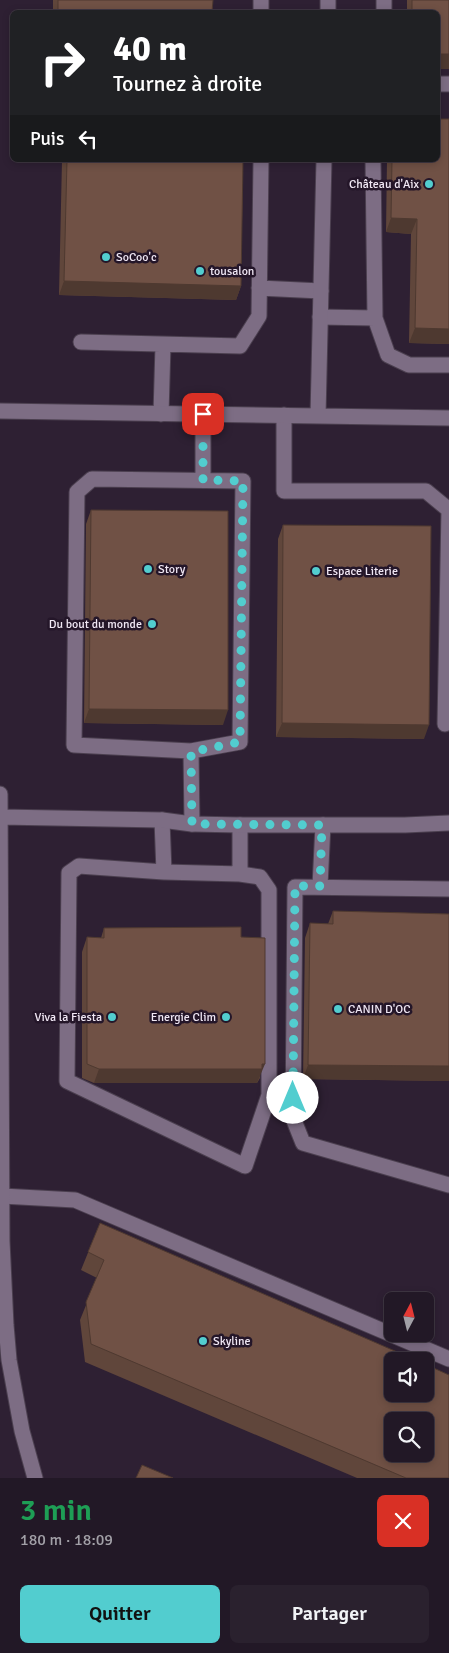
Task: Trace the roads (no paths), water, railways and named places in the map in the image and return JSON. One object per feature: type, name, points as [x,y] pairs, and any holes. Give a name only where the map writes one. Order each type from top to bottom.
[{"type":"street","points":[[81,342],[240,346],[259,316],[261,162]]},
{"type":"street","points":[[318,416],[324,162]]},
{"type":"street","points":[[373,162],[375,318],[388,355],[410,365],[449,365]]},
{"type":"street","points":[[259,288],[321,291]]},
{"type":"street","points":[[320,317],[375,318]]},
{"type":"street","points":[[161,414],[163,345]]},
{"type":"street","points":[[0,411],[449,418]]},
{"type":"street","points":[[203,414],[203,480]]},
{"type":"street","points":[[284,415],[284,491],[426,491],[449,510],[445,724]]},
{"type":"street","points":[[92,479],[243,481],[240,742],[191,752],[74,745],[77,492],[92,479]]},
{"type":"street","points":[[191,752],[192,824]]},
{"type":"street","points":[[0,794],[2,1196],[5,1316],[9,1360],[22,1431],[35,1478]]},
{"type":"street","points":[[0,817],[162,820],[192,824],[240,825],[405,825],[449,822]]},
{"type":"street","points":[[162,820],[164,872]]},
{"type":"street","points":[[240,825],[240,874]]},
{"type":"street","points":[[320,886],[322,825]]},
{"type":"street","points":[[79,866],[164,872],[240,874],[260,877],[269,890],[269,1095],[244,1166],[67,1081],[69,873],[79,866]]},
{"type":"street","points":[[449,889],[295,886],[293,1118],[303,1143],[449,1185]]},
{"type":"street","points":[[2,1196],[75,1200],[449,1359]]},
{"type":"place","name":"Château d'Aix","points":[[429,184]]},
{"type":"place","name":"SoCoo'c","points":[[106,257]]},
{"type":"place","name":"tousalon","points":[[200,271]]},
{"type":"place","name":"Story","points":[[148,569]]},
{"type":"place","name":"Espace Literie","points":[[316,571]]},
{"type":"place","name":"Du bout du monde","points":[[152,624]]},
{"type":"place","name":"CANIN D'OC","points":[[338,1009]]},
{"type":"place","name":"Viva la Fiesta","points":[[112,1017]]},
{"type":"place","name":"Energie Clim","points":[[226,1017]]},
{"type":"place","name":"Skyline","points":[[203,1341]]}]
